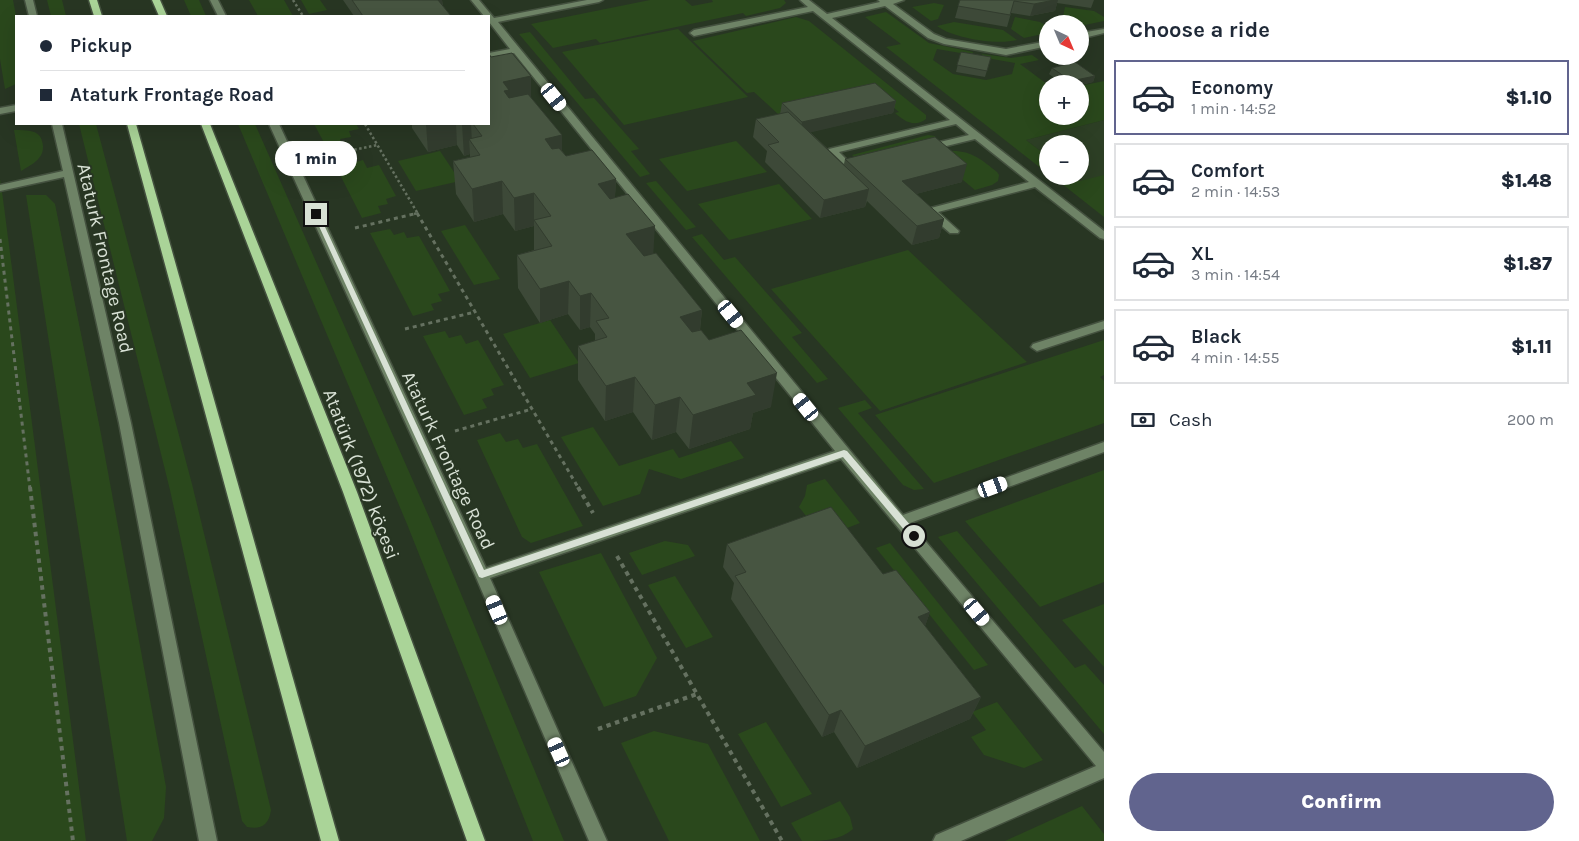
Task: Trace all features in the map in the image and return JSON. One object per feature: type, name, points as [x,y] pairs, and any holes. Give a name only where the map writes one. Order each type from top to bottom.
[{"type":"main road","points":[[93,0],[98,15]]},
{"type":"main road","points":[[156,0],[163,15]]},
{"type":"main road","points":[[131,125],[330,841]]},
{"type":"main road","name":"Atatürk (1972) köçesi","points":[[205,125],[350,492],[476,841]]},
{"type":"street","points":[[29,0],[33,15]]},
{"type":"street","points":[[214,0],[222,15]]},
{"type":"street","points":[[475,0],[488,15]]},
{"type":"street","points":[[490,18],[599,0]]},
{"type":"street","points":[[804,0],[1104,236]]},
{"type":"street","points":[[825,17],[884,2],[900,0]]},
{"type":"street","points":[[884,2],[931,36],[944,41],[1006,52],[1039,46]]},
{"type":"street","points":[[694,33],[814,8]]},
{"type":"street","points":[[490,18],[844,453],[1104,764]]},
{"type":"street","points":[[1089,34],[1104,31]]},
{"type":"street","points":[[490,56],[517,50]]},
{"type":"street","points":[[0,111],[15,108]]},
{"type":"street","points":[[867,163],[849,167],[832,151],[957,120]]},
{"type":"street","name":"Ataturk Frontage Road","points":[[57,125],[125,423],[208,841]]},
{"type":"street","name":"Ataturk Frontage Road","points":[[274,125],[482,575],[598,841]]},
{"type":"street","points":[[913,151],[976,136]]},
{"type":"street","points":[[0,188],[68,174]]},
{"type":"street","points":[[954,231],[931,211],[1037,183]]},
{"type":"street","points":[[1037,347],[1104,325]]},
{"type":"street","points":[[901,521],[1104,447]]},
{"type":"street","points":[[482,575],[844,453]]},
{"type":"street","points":[[942,841],[1104,770]]},
{"type":"path","points":[[293,0],[302,15]]},
{"type":"path","points":[[366,125],[782,841]]},
{"type":"path","points":[[320,157],[377,144]]},
{"type":"path","points":[[355,228],[418,213]]},
{"type":"path","points":[[0,239],[73,841]]},
{"type":"path","points":[[405,329],[475,312]]},
{"type":"path","points":[[455,431],[532,409]]},
{"type":"path","points":[[598,729],[697,694]]},
{"type":"shaded area","points":[[0,0],[13,0],[16,15],[15,84],[5,89],[0,59]]},
{"type":"shaded area","points":[[47,0],[62,0],[66,15],[51,15]]},
{"type":"shaded area","points":[[184,0],[199,0],[206,15],[191,15]]},
{"type":"shaded area","points":[[249,0],[284,0],[292,15],[257,15]]},
{"type":"shaded area","points":[[301,0],[320,0],[327,10],[309,14]]},
{"type":"shaded area","points":[[650,0],[685,0],[692,6],[713,2],[712,0],[784,0],[786,3],[780,8],[746,16],[743,13],[600,43],[596,39],[553,48],[531,24]]},
{"type":"shaded area","points":[[934,3],[944,5],[938,19],[931,21],[912,7]]},
{"type":"shaded area","points":[[1065,7],[1094,11],[1104,17],[1104,21],[1089,24],[1089,15],[1063,15]]},
{"type":"shaded area","points":[[886,12],[929,43],[973,52],[972,55],[937,49],[933,60],[953,74],[986,80],[1012,74],[1015,63],[981,57],[982,54],[1011,58],[1032,55],[1039,60],[1020,64],[1039,78],[1039,125],[1084,125],[1039,135],[1039,137],[1026,140],[1039,150],[1039,167],[886,47],[901,44],[865,17]]},
{"type":"shaded area","points":[[796,17],[809,21],[926,115],[926,119],[922,122],[913,123],[902,119],[895,113],[899,112],[875,92],[778,114],[754,92],[747,93],[693,41]]},
{"type":"shaded area","points":[[1015,17],[1039,22],[1039,35],[1024,38],[1011,29]]},
{"type":"shaded area","points":[[954,22],[1003,30],[1017,40],[999,42],[976,40],[945,31],[937,26]]},
{"type":"shaded area","points":[[678,29],[748,97],[624,125],[562,52]]},
{"type":"shaded area","points":[[530,32],[585,99],[594,98],[639,149],[631,151],[650,174],[640,177],[519,34]]},
{"type":"shaded area","points":[[1104,81],[1104,120],[1089,124],[1089,84]]},
{"type":"shaded area","points":[[1104,120],[1104,199],[1086,185],[1089,185],[1089,135],[1046,135]]},
{"type":"shaded area","points":[[79,125],[96,125],[192,484],[271,810],[266,823],[260,827],[247,827],[242,821],[170,490]]},
{"type":"shaded area","points":[[238,125],[255,125],[429,517],[564,841],[533,841],[407,524]]},
{"type":"shaded area","points":[[315,125],[357,125],[359,129],[349,131],[351,137],[340,139],[343,145],[327,148]]},
{"type":"shaded area","points":[[14,130],[27,130],[36,133],[41,138],[43,147],[41,156],[21,171]]},
{"type":"shaded area","points":[[928,135],[935,136],[936,138],[856,158],[852,155]]},
{"type":"shaded area","points":[[1039,137],[1039,150],[1026,140]]},
{"type":"shaded area","points":[[736,141],[767,172],[687,191],[659,159]]},
{"type":"shaded area","points":[[440,151],[460,181],[416,191],[398,161]]},
{"type":"shaded area","points":[[953,151],[971,154],[981,160],[997,172],[999,175],[998,181],[992,185],[975,190],[933,155]]},
{"type":"shaded area","points":[[350,158],[353,163],[363,160],[367,168],[379,165],[396,196],[386,199],[388,204],[378,206],[381,213],[362,218],[333,161]]},
{"type":"shaded area","points":[[1104,175],[1104,217],[1063,185],[1089,185],[1089,179]]},
{"type":"shaded area","points":[[0,179],[3,199],[86,841],[0,841]]},
{"type":"shaded area","points":[[656,181],[696,227],[686,230],[646,183]]},
{"type":"shaded area","points":[[779,184],[812,219],[729,240],[698,204]]},
{"type":"shaded area","points":[[26,195],[46,195],[55,204],[100,429],[166,787],[164,818],[152,841],[127,841]]},
{"type":"shaded area","points":[[465,225],[500,279],[474,285],[441,231]]},
{"type":"shaded area","points":[[390,229],[394,235],[404,232],[407,238],[419,236],[450,291],[438,294],[442,301],[431,304],[434,310],[413,316],[370,233]]},
{"type":"shaded area","points":[[702,234],[724,260],[735,257],[802,333],[792,337],[828,379],[817,383],[692,237]]},
{"type":"shaded area","points":[[908,250],[1027,362],[880,411],[771,289]]},
{"type":"shaded area","points":[[550,320],[579,363],[530,378],[503,334]]},
{"type":"shaded area","points":[[445,331],[449,338],[461,335],[466,344],[478,340],[504,385],[491,389],[494,395],[482,399],[487,408],[464,415],[423,336]]},
{"type":"shaded area","points":[[1104,340],[1104,375],[1100,377],[1104,381],[1104,423],[934,483],[875,415]]},
{"type":"shaded area","points":[[865,400],[872,408],[858,413],[924,489],[914,490],[903,485],[838,408]]},
{"type":"shaded area","points":[[593,427],[619,466],[673,449],[679,458],[731,441],[744,458],[681,479],[649,469],[640,494],[603,506],[561,437]]},
{"type":"shaded area","points":[[500,433],[506,442],[518,439],[523,448],[537,444],[583,526],[531,543],[522,537],[477,440]]},
{"type":"shaded area","points":[[1104,470],[1104,582],[1040,607],[965,521]]},
{"type":"shaded area","points":[[825,479],[860,523],[842,530],[810,521],[799,507],[805,496],[807,485]]},
{"type":"shaded area","points":[[957,531],[1075,668],[1085,664],[1104,685],[1104,734],[938,537]]},
{"type":"shaded area","points":[[665,541],[688,545],[695,556],[642,575],[629,553]]},
{"type":"shaded area","points":[[890,543],[988,665],[974,670],[876,548]]},
{"type":"shaded area","points":[[601,553],[657,658],[636,696],[604,707],[539,572]]},
{"type":"shaded area","points":[[675,576],[713,637],[686,648],[648,585]]},
{"type":"shaded area","points":[[1104,604],[1104,667],[1062,620]]},
{"type":"shaded area","points":[[997,702],[1043,760],[1024,768],[984,755],[971,737],[986,730],[972,712]]},
{"type":"shaded area","points":[[766,722],[812,794],[781,807],[738,734]]},
{"type":"shaded area","points":[[654,731],[708,744],[760,841],[669,841],[621,743]]},
{"type":"shaded area","points":[[840,801],[850,817],[853,829],[836,838],[802,841],[791,823]]},
{"type":"shaded area","points":[[1082,806],[1104,834],[1104,841],[1005,841]]},
{"type":"building","points":[[352,0],[438,0],[450,15],[362,15]]},
{"type":"building","points":[[960,0],[1054,0],[1034,4],[1014,1],[1010,15],[958,6]]},
{"type":"building","points":[[961,52],[991,57],[987,71],[957,65]]},
{"type":"building","points":[[512,53],[531,76],[503,82],[509,90],[504,91],[509,98],[528,94],[562,135],[545,139],[552,149],[559,148],[566,156],[592,150],[616,179],[598,184],[610,199],[628,194],[655,226],[626,234],[644,256],[656,253],[702,310],[680,317],[692,332],[701,330],[709,340],[741,330],[777,373],[747,383],[756,395],[693,415],[680,397],[655,405],[635,377],[606,386],[578,346],[607,337],[596,321],[609,318],[591,293],[580,296],[569,281],[540,289],[517,255],[552,246],[534,220],[551,216],[534,193],[514,198],[502,181],[472,189],[453,161],[480,155],[469,139],[482,136],[474,125],[490,125],[490,56],[491,57]]},
{"type":"building","points":[[1064,65],[1079,65],[1095,76],[1062,75],[1052,68]]},
{"type":"building","points":[[875,83],[896,101],[802,122],[782,103]]},
{"type":"building","points":[[788,112],[869,189],[824,200],[768,145],[779,142],[756,119]]},
{"type":"building","points":[[935,137],[967,164],[902,181],[944,219],[917,226],[845,159]]},
{"type":"building","points":[[831,507],[883,574],[896,570],[930,612],[918,617],[981,697],[865,746],[841,710],[829,715],[735,576],[746,572],[727,544]]},
{"type":"route","points":[[316,214],[482,575],[844,453],[914,536]]}]
